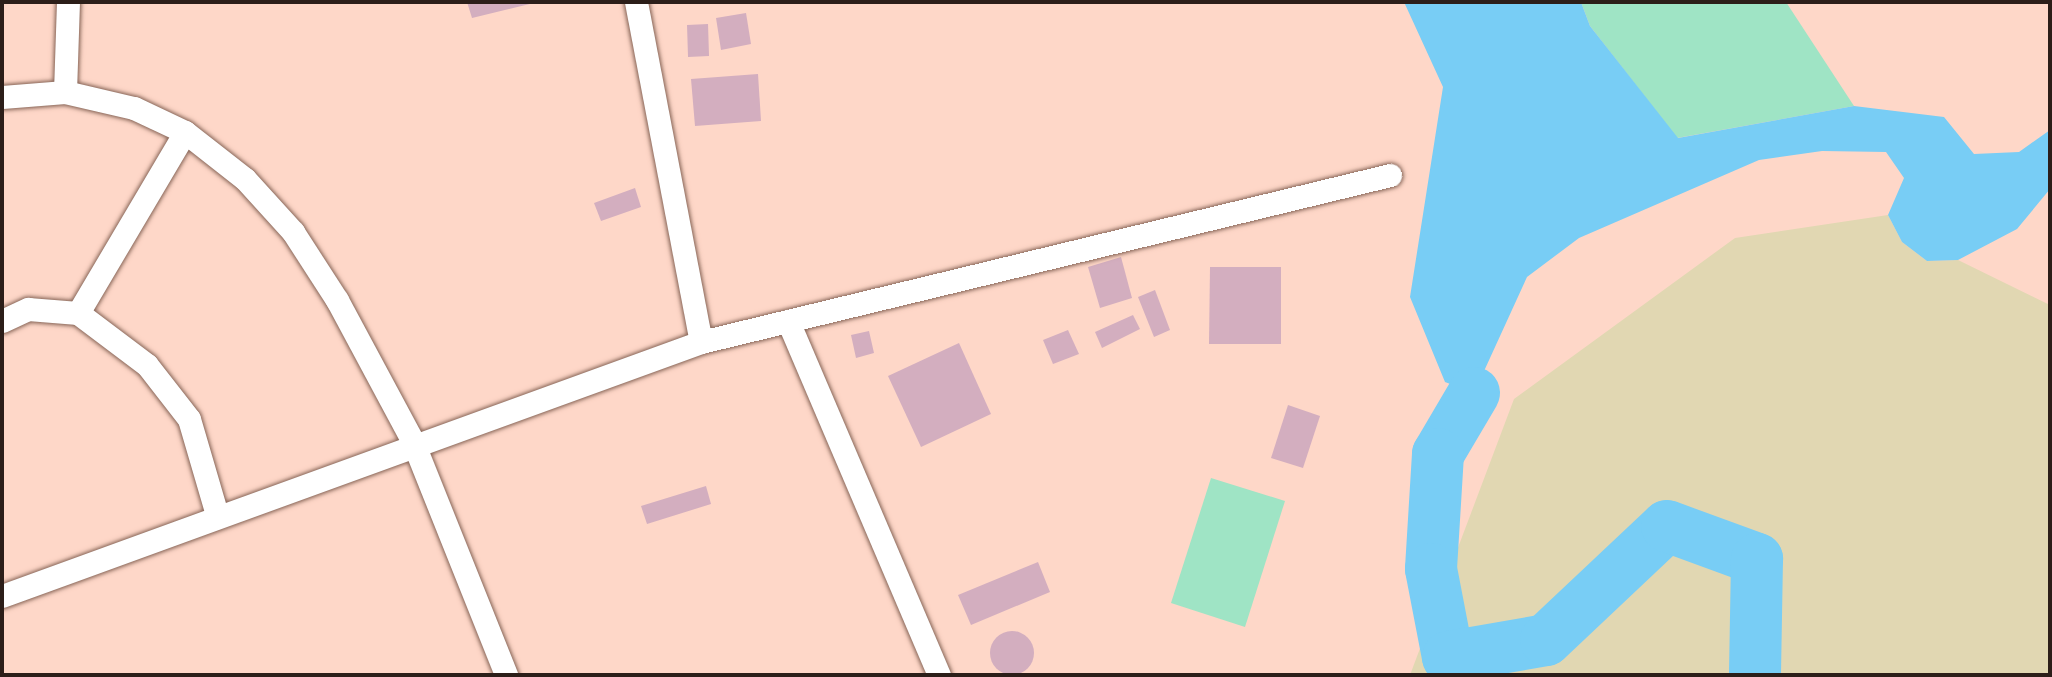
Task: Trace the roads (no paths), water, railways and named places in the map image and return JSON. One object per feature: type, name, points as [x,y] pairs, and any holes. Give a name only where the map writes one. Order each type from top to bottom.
[{"type":"street","points":[[65,92],[68,2]]},
{"type":"street","points":[[636,2],[701,342]]},
{"type":"street","points":[[2,97],[65,92],[134,108],[185,132],[246,179],[293,232],[337,300],[413,442],[506,675]]},
{"type":"street","points":[[78,313],[185,132]]},
{"type":"street","points":[[2,596],[413,442],[701,342],[1390,176]]},
{"type":"street","points":[[2,321],[28,309],[78,313],[147,365],[189,419],[217,515]]},
{"type":"street","points":[[788,321],[939,675]]},
{"type":"water","points":[[1404,2],[1581,2],[1590,26],[1678,138],[1854,106],[1944,117],[1974,154],[2019,152],[2050,130],[2050,189],[2017,229],[1958,260],[1927,261],[1902,242],[1888,215],[1904,178],[1886,152],[1822,151],[1759,160],[1579,238],[1527,277],[1474,393],[1445,382],[1410,297],[1443,87]]},
{"type":"waterway","points":[[1474,393],[1438,454],[1431,569],[1448,657],[1546,640],[1667,526],[1757,559],[1755,675]]}]
